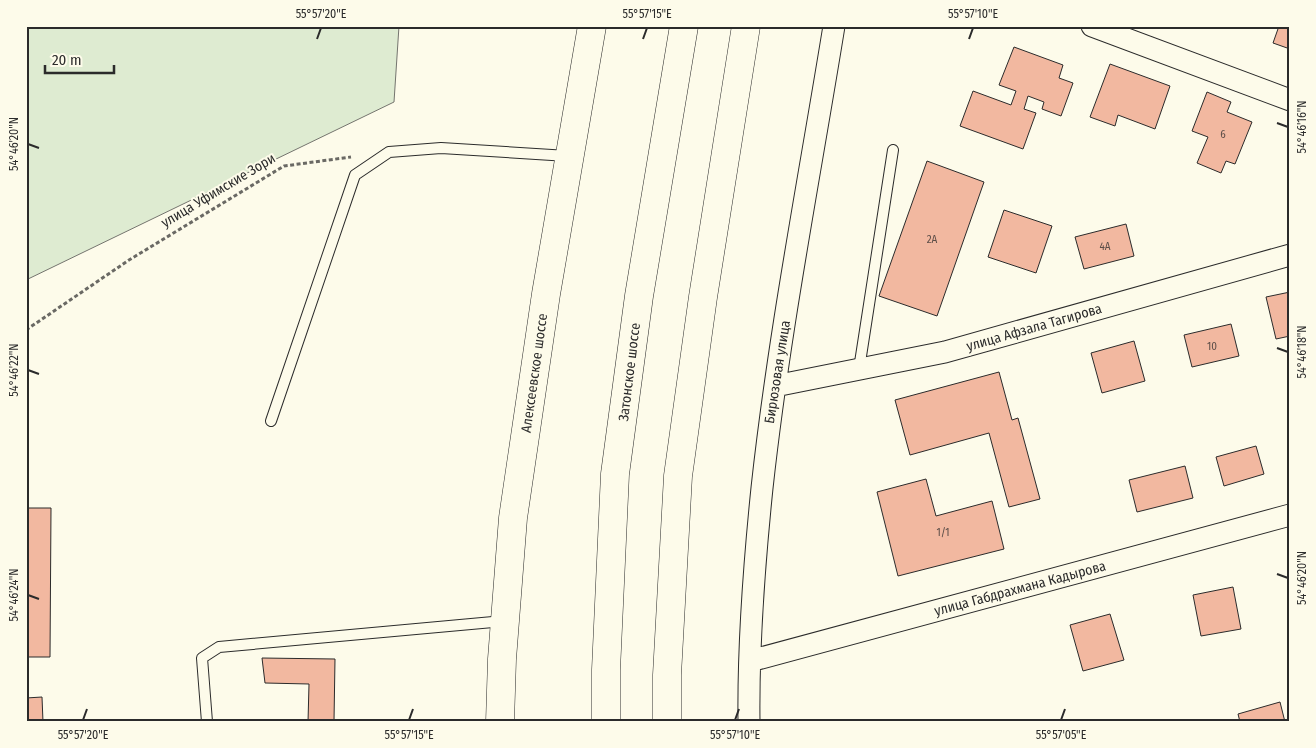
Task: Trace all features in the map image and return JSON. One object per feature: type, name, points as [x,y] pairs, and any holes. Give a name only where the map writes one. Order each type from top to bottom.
[{"type":"main road","name":"Алексеевское шоссе","points":[[500,722],[513,518],[546,294],[592,26]]},
{"type":"main road","name":"Затонское шоссе","points":[[606,722],[606,670],[616,474],[639,296],[684,26]]},
{"type":"main road","points":[[667,722],[667,675],[678,476],[703,297],[746,26]]},
{"type":"street","name":"Бирюзовая улица","points":[[749,722],[755,560],[775,386],[834,26]]},
{"type":"street","points":[[1092,26],[1290,100]]},
{"type":"street","name":"улица Афзала Тагирова","points":[[775,386],[945,352],[1290,255]]},
{"type":"street","name":"улица Габдрахмана Кадырова","points":[[750,661],[1290,515]]},
{"type":"lane","points":[[271,421],[355,175],[389,152],[441,148],[570,156]]},
{"type":"lane","points":[[859,369],[893,150]]},
{"type":"lane","points":[[207,722],[202,658],[219,647],[505,621]]},
{"type":"path","name":"улица Уфимские Зори","points":[[26,330],[129,260],[284,166],[389,152]]},
{"type":"green space","points":[[26,26],[399,26],[394,102],[26,280]]},
{"type":"building","points":[[1279,26],[1290,26],[1290,49],[1273,43]]},
{"type":"building","points":[[1014,47],[1063,65],[1059,78],[1073,83],[1061,116],[1042,109],[1044,102],[1028,96],[1024,109],[1036,113],[1023,149],[960,126],[973,91],[1011,105],[1016,91],[999,85]]},
{"type":"building","points":[[1110,64],[1170,86],[1155,129],[1118,115],[1115,126],[1090,117]]},
{"type":"building","points":[[1207,92],[1231,102],[1227,112],[1252,122],[1235,164],[1226,161],[1221,173],[1197,163],[1208,137],[1192,131]]},
{"type":"building","points":[[927,161],[984,182],[937,316],[879,296]]},
{"type":"building","points":[[1004,210],[1052,226],[1036,273],[988,257]]},
{"type":"building","points":[[1126,224],[1134,256],[1084,269],[1075,237]]},
{"type":"building","points":[[1290,292],[1290,336],[1276,339],[1266,297]]},
{"type":"building","points":[[1231,324],[1239,356],[1192,367],[1184,335]]},
{"type":"building","points":[[1134,341],[1145,381],[1102,393],[1091,353]]},
{"type":"building","points":[[999,372],[1012,420],[1018,418],[1040,499],[1009,507],[989,433],[910,455],[895,400]]},
{"type":"building","points":[[1256,446],[1264,474],[1224,486],[1216,457]]},
{"type":"building","points":[[1185,466],[1193,498],[1137,512],[1129,480]]},
{"type":"building","points":[[926,479],[936,516],[992,501],[1004,549],[898,576],[877,492]]},
{"type":"building","points":[[26,508],[51,508],[50,657],[26,657]]},
{"type":"building","points":[[1233,587],[1241,629],[1201,636],[1193,595]]},
{"type":"building","points":[[1110,614],[1124,660],[1083,671],[1070,625]]},
{"type":"building","points":[[262,658],[335,659],[334,721],[308,722],[309,684],[265,683]]},
{"type":"building","points":[[42,697],[43,722],[26,722],[26,698]]},
{"type":"building","points":[[1280,702],[1285,722],[1240,722],[1238,714]]}]
